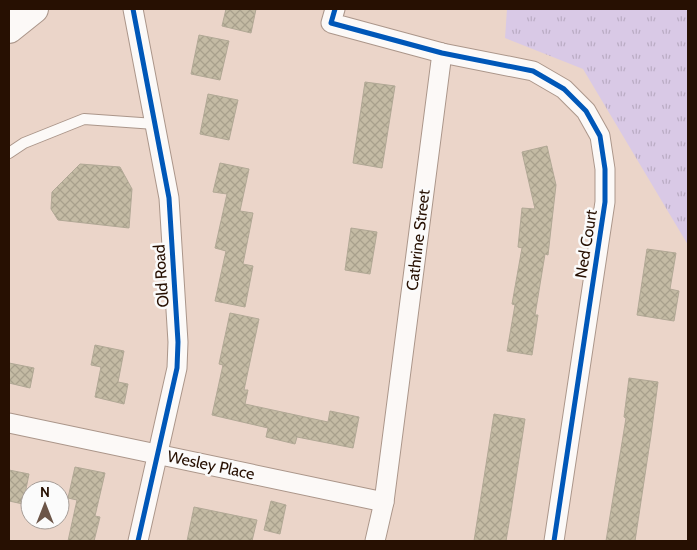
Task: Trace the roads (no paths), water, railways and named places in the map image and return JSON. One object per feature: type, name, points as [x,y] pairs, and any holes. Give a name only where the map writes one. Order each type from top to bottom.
[{"type":"main road","points":[[9,29],[34,9]]},
{"type":"street","name":"Old Road","points":[[132,9],[169,198],[178,342],[177,368],[138,541]]},
{"type":"street","points":[[333,16],[442,53]]},
{"type":"street","name":"Cathrine Street","points":[[374,541],[384,502],[442,53]]},
{"type":"street","name":"Ned Court","points":[[442,53],[534,71],[570,95],[586,111],[600,136],[606,169],[606,202],[554,541]]},
{"type":"street","name":"Wesley Place","points":[[9,423],[384,502]]},
{"type":"lane","points":[[9,153],[24,143],[84,119],[155,124]]}]
